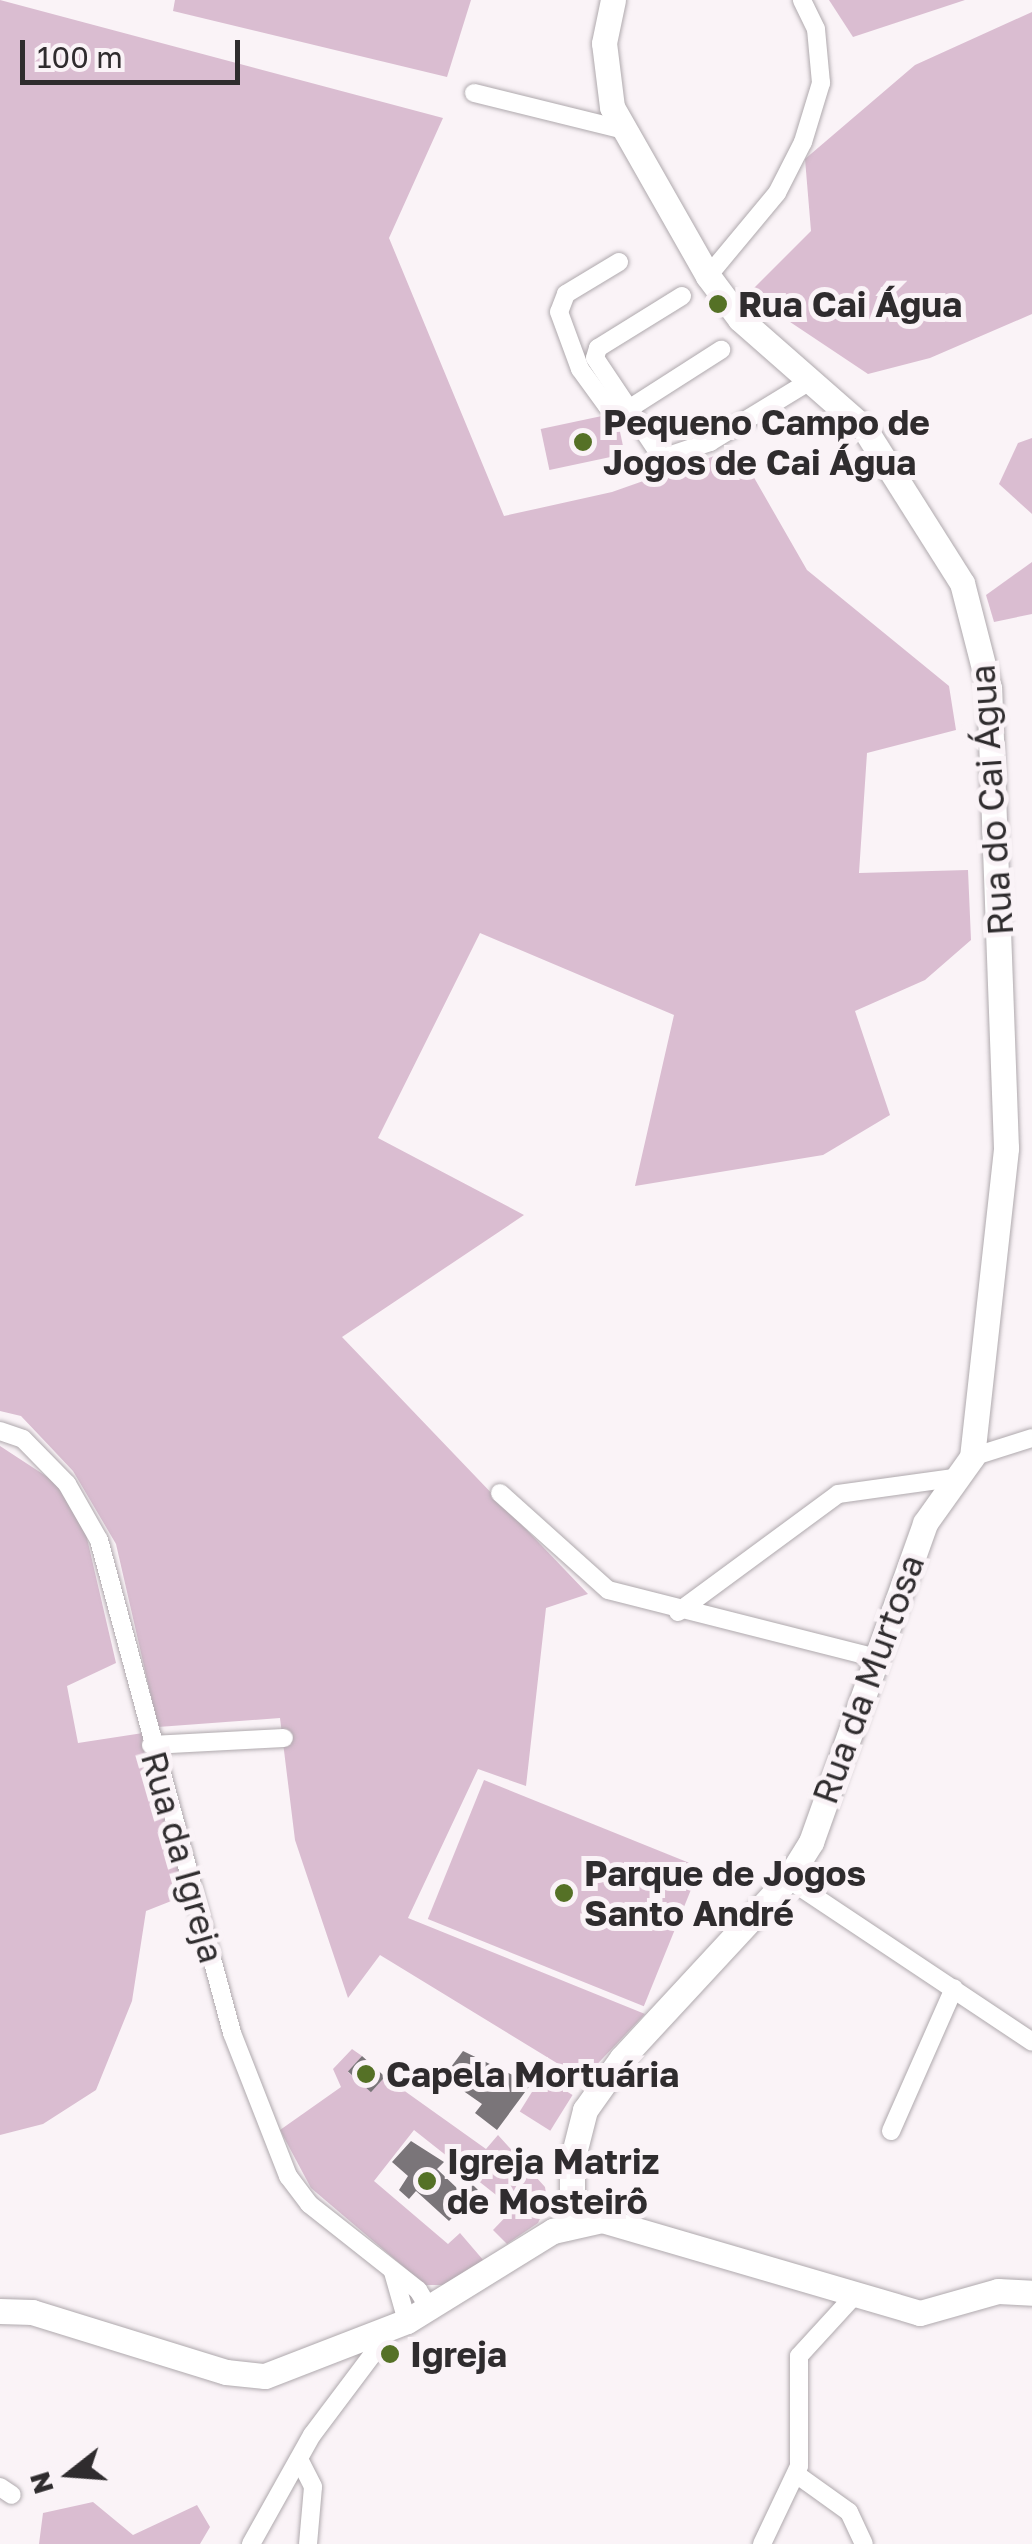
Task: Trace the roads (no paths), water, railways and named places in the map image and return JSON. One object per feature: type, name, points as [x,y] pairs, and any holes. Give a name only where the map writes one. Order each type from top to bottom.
[{"type":"street","name":"Rua do Cai Água","points":[[614,0],[606,76],[621,129],[708,276],[740,319],[864,428],[915,498],[962,582],[989,688],[1006,1148],[972,1457]]},
{"type":"street","points":[[708,276],[777,193],[803,142],[822,83],[816,29],[802,0]]},
{"type":"street","points":[[474,93],[621,129]]},
{"type":"street","points":[[619,262],[566,294],[559,312],[580,369],[607,406],[624,406],[721,350]]},
{"type":"street","points":[[682,296],[598,348],[595,358],[662,458],[710,442],[810,381]]},
{"type":"street","name":"Rua da Igreja","points":[[0,1431],[23,1440],[66,1484],[99,1540],[232,2033],[288,2176],[309,2204],[393,2272],[418,2314]]},
{"type":"street","points":[[678,1612],[838,1494],[954,1478],[972,1457],[1032,1438]]},
{"type":"street","name":"Rua da Murtosa","points":[[572,2224],[576,2134],[600,2084],[788,1879],[810,1842],[925,1523],[954,1478]]},
{"type":"street","points":[[500,1493],[608,1590],[678,1612],[874,1657]]},
{"type":"street","points":[[152,1746],[284,1738]]},
{"type":"street","points":[[788,1879],[1032,2042]]},
{"type":"street","points":[[891,2131],[954,1988]]},
{"type":"street","points":[[0,2311],[32,2312],[250,2376],[375,2336],[572,2224],[614,2220],[853,2297],[920,2313],[998,2291],[1032,2292]]},
{"type":"street","points":[[762,2544],[796,2474],[799,2356],[853,2297]]},
{"type":"street","points":[[251,2544],[299,2459],[372,2356],[375,2336]]},
{"type":"street","points":[[299,2459],[314,2486],[308,2544]]},
{"type":"street","points":[[796,2474],[849,2512],[864,2544]]},
{"type":"place","name":"Rua Cai Água","points":[[718,304]]},
{"type":"place","name":"Pequeno Campo de Jogos de Cai Água","points":[[583,442]]},
{"type":"place","name":"Parque de Jogos Santo André","points":[[564,1893]]},
{"type":"place","name":"Capela Mortuária","points":[[366,2074]]},
{"type":"place","name":"Igreja Matriz de Mosteirô","points":[[427,2181]]},
{"type":"place","name":"Igreja","points":[[390,2354]]}]
